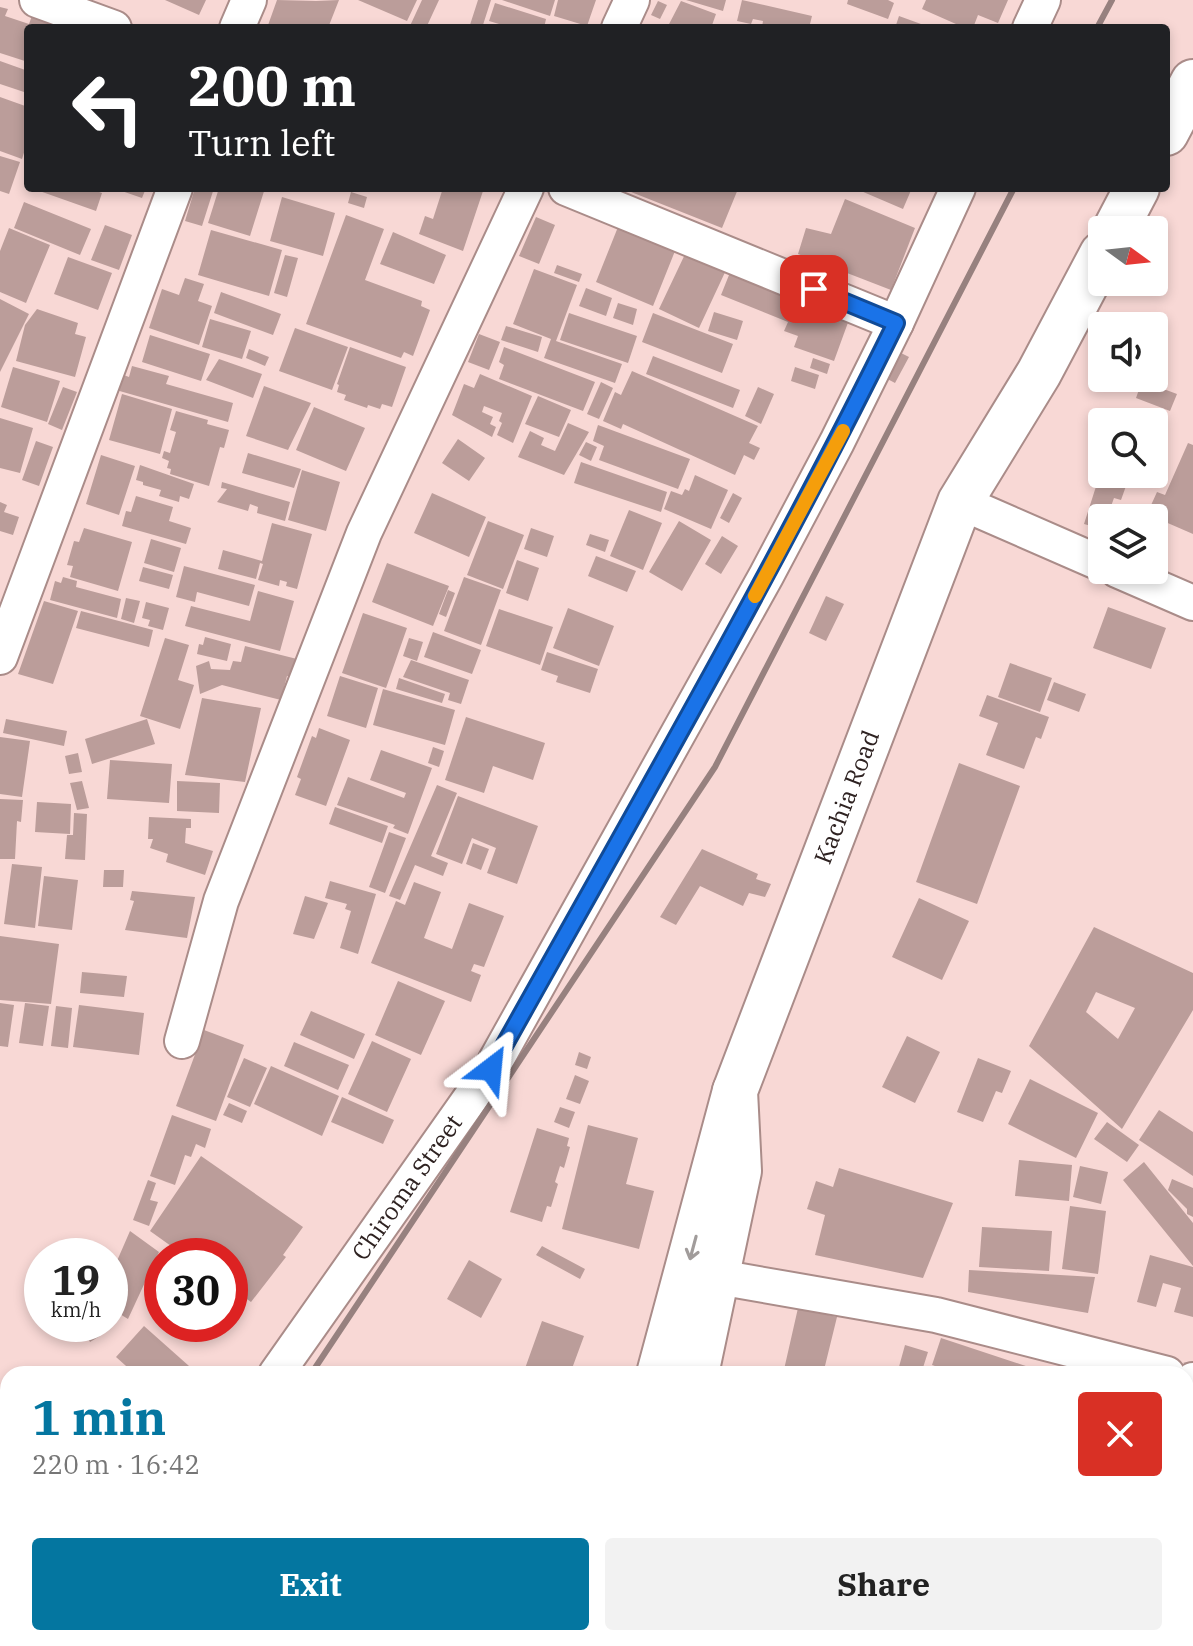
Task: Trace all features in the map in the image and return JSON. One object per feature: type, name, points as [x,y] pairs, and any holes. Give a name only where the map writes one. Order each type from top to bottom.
[{"type":"main road","points":[[1170,125],[1193,82]]},
{"type":"main road","points":[[1122,216],[1135,192]]},
{"type":"main road","name":"Kachia Road","points":[[698,1366],[739,1171],[735,1091],[960,502],[1039,373],[1088,280]]},
{"type":"main road","points":[[661,1366],[735,1091]]},
{"type":"street","points":[[37,0],[103,24]]},
{"type":"street","points":[[239,24],[249,0]]},
{"type":"street","points":[[621,24],[632,0]]},
{"type":"street","points":[[1032,24],[1043,0]]},
{"type":"street","points":[[0,657],[174,192]]},
{"type":"street","points":[[182,1041],[221,901],[364,533],[524,192]]},
{"type":"street","points":[[576,192],[896,323]]},
{"type":"street","name":"Chiroma Street","points":[[282,1366],[491,1069],[837,442],[956,192]]},
{"type":"street","points":[[960,502],[1088,558]]},
{"type":"street","points":[[1149,584],[1193,603]]},
{"type":"street","points":[[718,1277],[936,1315],[1130,1366]]},
{"type":"building","points":[[165,0],[206,0],[199,15]]},
{"type":"building","points":[[277,0],[339,0],[330,24],[268,24]]},
{"type":"building","points":[[358,0],[417,0],[407,21]]},
{"type":"building","points":[[422,0],[439,0],[428,24],[411,24]]},
{"type":"building","points":[[478,0],[491,0],[483,24],[470,24]]},
{"type":"building","points":[[502,0],[555,0],[550,16]]},
{"type":"building","points":[[558,0],[596,0],[588,24],[554,16]]},
{"type":"building","points":[[686,0],[726,0],[723,11]]},
{"type":"building","points":[[742,0],[812,16],[810,24],[762,24],[763,21],[753,19],[751,24],[737,21]]},
{"type":"building","points":[[848,0],[888,0],[894,3],[888,19],[847,4]]},
{"type":"building","points":[[926,0],[1008,0],[998,23],[978,15],[975,24],[956,24],[922,9]]},
{"type":"building","points":[[658,1],[667,5],[660,19],[651,15]]},
{"type":"building","points":[[681,1],[716,14],[712,24],[669,24]]},
{"type":"building","points":[[495,3],[546,19],[545,24],[499,24],[489,21]]},
{"type":"building","points":[[0,7],[8,9],[5,16],[29,24],[24,24],[24,61],[0,53]]},
{"type":"building","points":[[33,13],[63,24],[29,24]]},
{"type":"building","points":[[899,16],[921,24],[896,24]]},
{"type":"building","points":[[0,61],[24,70],[24,92],[0,84]]},
{"type":"building","points":[[0,97],[24,106],[24,153],[22,159],[0,151]]},
{"type":"building","points":[[0,156],[20,162],[9,194],[0,191]]},
{"type":"building","points":[[42,192],[99,192],[102,193],[96,211]]},
{"type":"building","points":[[125,192],[144,192],[142,198]]},
{"type":"building","points":[[194,192],[213,192],[202,226],[185,221]]},
{"type":"building","points":[[218,192],[264,192],[250,236],[208,223]]},
{"type":"building","points":[[351,192],[367,197],[364,208],[348,203]]},
{"type":"building","points":[[442,192],[483,192],[463,251],[419,234],[425,216],[433,219]]},
{"type":"building","points":[[631,192],[737,192],[722,228]]},
{"type":"building","points":[[863,192],[910,192],[903,209]]},
{"type":"building","points":[[282,197],[335,213],[323,256],[270,241]]},
{"type":"building","points":[[845,199],[915,228],[891,290],[798,254],[806,228],[831,234]]},
{"type":"building","points":[[24,202],[91,229],[80,255],[14,228]]},
{"type":"building","points":[[346,215],[384,229],[365,280],[422,301],[421,306],[430,310],[413,356],[404,352],[401,358],[306,324]]},
{"type":"building","points":[[536,217],[555,225],[539,264],[519,256]]},
{"type":"building","points":[[105,225],[132,235],[119,270],[91,260]]},
{"type":"building","points":[[618,227],[675,251],[653,306],[596,282]]},
{"type":"building","points":[[9,228],[50,245],[26,303],[0,292],[0,251]]},
{"type":"building","points":[[211,230],[282,250],[269,296],[198,275]]},
{"type":"building","points":[[393,232],[446,255],[434,284],[380,264]]},
{"type":"building","points":[[687,250],[727,268],[699,328],[659,309]]},
{"type":"building","points":[[285,255],[298,258],[287,297],[274,293]]},
{"type":"building","points":[[68,257],[112,273],[98,310],[54,294]]},
{"type":"building","points":[[557,265],[582,274],[579,282],[554,273]]},
{"type":"building","points":[[534,269],[577,285],[556,341],[622,364],[615,383],[544,358],[551,339],[513,324]]},
{"type":"building","points":[[731,270],[850,317],[834,361],[794,347],[798,336],[784,331],[788,322],[721,295]]},
{"type":"building","points":[[185,278],[204,284],[198,301],[212,306],[199,345],[149,328],[162,289],[179,295]]},
{"type":"building","points":[[586,288],[612,298],[606,316],[579,306]]},
{"type":"building","points":[[221,292],[281,314],[273,335],[214,313]]},
{"type":"building","points":[[0,299],[29,314],[0,372]]},
{"type":"building","points":[[618,303],[637,309],[633,325],[613,318]]},
{"type":"building","points":[[37,309],[78,323],[75,334],[86,337],[75,377],[16,361],[25,325]]},
{"type":"building","points":[[714,312],[743,321],[737,340],[708,331]]},
{"type":"building","points":[[569,313],[637,336],[628,363],[560,340]]},
{"type":"building","points":[[653,313],[733,344],[722,373],[642,342]]},
{"type":"building","points":[[210,319],[251,331],[242,359],[202,347]]},
{"type":"building","points":[[506,326],[542,337],[538,352],[501,340]]},
{"type":"building","points":[[295,328],[348,347],[332,390],[279,371]]},
{"type":"building","points":[[479,334],[500,342],[489,370],[468,362]]},
{"type":"building","points":[[150,335],[210,354],[201,381],[142,362]]},
{"type":"building","points":[[350,347],[406,367],[392,407],[382,404],[380,409],[368,405],[367,408],[344,400],[346,395],[337,392]]},
{"type":"building","points":[[504,347],[595,382],[583,411],[499,379],[504,365],[499,362]]},
{"type":"building","points":[[891,348],[909,357],[895,383],[878,374]]},
{"type":"building","points":[[249,349],[269,357],[265,366],[246,358]]},
{"type":"building","points":[[653,356],[740,390],[733,408],[646,374]]},
{"type":"building","points":[[813,358],[830,364],[827,374],[810,368]]},
{"type":"building","points":[[219,359],[262,374],[253,398],[206,380]]},
{"type":"building","points":[[132,366],[169,376],[166,384],[233,403],[228,422],[116,390],[121,374],[129,377]]},
{"type":"building","points":[[13,367],[60,381],[47,422],[1,407]]},
{"type":"building","points":[[795,367],[819,375],[815,389],[791,381]]},
{"type":"building","points":[[632,371],[758,426],[749,443],[760,448],[754,460],[744,455],[735,475],[623,424],[621,429],[603,421],[615,392],[621,395]]},
{"type":"building","points":[[480,374],[532,396],[513,443],[497,435],[502,413],[484,406],[482,412],[493,417],[490,424],[496,427],[492,437],[452,415],[464,384],[474,388]]},
{"type":"building","points":[[601,382],[613,388],[599,419],[587,414]]},
{"type":"building","points":[[264,386],[311,403],[288,450],[246,436]]},
{"type":"building","points":[[63,387],[77,392],[62,430],[48,424]]},
{"type":"building","points":[[758,387],[774,394],[761,424],[745,416]]},
{"type":"building","points":[[1168,391],[1177,394],[1170,411],[1136,398],[1138,392]]},
{"type":"building","points":[[122,394],[172,409],[160,454],[109,440]]},
{"type":"building","points":[[538,396],[571,410],[559,437],[525,424]]},
{"type":"building","points":[[314,407],[365,428],[346,471],[296,450]]},
{"type":"building","points":[[176,411],[229,430],[224,448],[220,447],[209,486],[170,474],[171,469],[167,468],[169,461],[162,458],[164,451],[170,453],[176,432],[170,430]]},
{"type":"building","points":[[0,418],[33,428],[20,473],[0,468]]},
{"type":"building","points":[[568,423],[589,432],[564,475],[518,457],[530,431],[544,438],[541,445],[555,451]]},
{"type":"building","points":[[598,425],[690,459],[678,489],[599,460],[604,446],[593,441]]},
{"type":"building","points":[[458,439],[485,458],[469,481],[442,463]]},
{"type":"building","points":[[36,441],[53,447],[39,486],[22,480]]},
{"type":"building","points":[[586,442],[597,447],[591,461],[579,455]]},
{"type":"building","points":[[1188,443],[1193,445],[1193,534],[1168,523],[1168,504],[1152,504],[1157,492],[1165,495]]},
{"type":"building","points":[[248,453],[301,469],[294,488],[242,473]]},
{"type":"building","points":[[101,455],[135,466],[119,515],[86,504]]},
{"type":"building","points":[[581,462],[667,492],[661,512],[574,483]]},
{"type":"building","points":[[140,465],[194,484],[189,499],[180,496],[179,502],[159,496],[161,490],[143,485],[143,482],[136,480]]},
{"type":"building","points":[[302,470],[340,482],[326,531],[288,520]]},
{"type":"building","points":[[695,475],[728,490],[711,529],[664,509],[671,491],[682,495],[685,489],[689,491]]},
{"type":"building","points":[[222,482],[290,502],[285,521],[257,513],[258,507],[250,504],[248,511],[217,502],[227,489],[221,488]]},
{"type":"building","points":[[1096,488],[1125,488],[1121,500],[1114,498],[1112,504],[1090,504]]},
{"type":"building","points":[[432,493],[486,517],[469,557],[414,533]]},
{"type":"building","points":[[733,493],[742,498],[729,523],[720,518]]},
{"type":"building","points":[[136,496],[173,507],[169,521],[191,528],[186,544],[122,526],[126,511],[131,512]]},
{"type":"building","points":[[0,502],[7,505],[4,512],[19,517],[13,535],[0,531]]},
{"type":"building","points":[[629,510],[662,523],[643,570],[610,556]]},
{"type":"building","points":[[488,521],[524,535],[503,589],[467,575]]},
{"type":"building","points":[[679,521],[711,540],[682,591],[649,572]]},
{"type":"building","points":[[272,523],[312,534],[297,589],[286,586],[287,582],[280,580],[279,586],[258,580],[263,564],[260,563],[256,579],[218,569],[223,550],[262,561]]},
{"type":"building","points":[[84,528],[132,542],[118,591],[70,577],[73,566],[67,565],[74,541],[79,542]]},
{"type":"building","points":[[531,528],[554,536],[547,557],[524,549]]},
{"type":"building","points":[[590,534],[609,540],[605,552],[586,545]]},
{"type":"building","points":[[722,536],[738,546],[721,574],[705,564]]},
{"type":"building","points":[[151,539],[181,548],[174,572],[144,563]]},
{"type":"building","points":[[596,556],[636,571],[627,592],[588,576]]},
{"type":"building","points":[[517,560],[539,568],[528,601],[506,593]]},
{"type":"building","points":[[387,563],[449,586],[433,626],[372,602]]},
{"type":"building","points":[[184,566],[255,585],[249,606],[197,592],[195,602],[176,597]]},
{"type":"building","points":[[143,567],[173,575],[169,589],[139,581]]},
{"type":"building","points":[[63,577],[77,581],[76,587],[121,599],[117,618],[50,600],[55,581],[61,583]]},
{"type":"building","points":[[464,577],[501,590],[481,645],[444,631]]},
{"type":"building","points":[[448,590],[455,593],[446,617],[439,614]]},
{"type":"building","points":[[258,591],[294,601],[280,651],[185,626],[191,606],[250,621]]},
{"type":"building","points":[[826,596],[844,604],[826,641],[809,633]]},
{"type":"building","points":[[126,598],[140,601],[134,623],[121,619]]},
{"type":"building","points":[[44,601],[78,611],[53,684],[18,674]]},
{"type":"building","points":[[146,602],[169,608],[163,630],[148,626],[150,620],[142,618]]},
{"type":"building","points":[[1108,607],[1166,628],[1151,669],[1093,648]]},
{"type":"building","points":[[568,608],[614,626],[599,666],[553,648]]},
{"type":"building","points":[[499,609],[553,627],[540,665],[486,646]]},
{"type":"building","points":[[81,611],[153,630],[149,647],[76,628]]},
{"type":"building","points":[[363,613],[407,628],[386,688],[342,673]]},
{"type":"building","points":[[433,632],[481,650],[472,674],[424,657]]},
{"type":"building","points":[[205,637],[231,644],[227,661],[197,654],[199,644],[203,645]]},
{"type":"building","points":[[165,638],[189,645],[178,680],[194,685],[180,729],[140,716]]},
{"type":"building","points":[[409,638],[423,642],[417,661],[403,656]]},
{"type":"building","points":[[245,646],[297,659],[292,677],[287,676],[281,700],[222,685],[200,694],[196,666],[209,661],[211,669],[230,670],[233,661],[241,662]]},
{"type":"building","points":[[547,652],[598,669],[590,693],[556,682],[558,676],[541,670]]},
{"type":"building","points":[[411,660],[469,680],[461,704],[448,700],[450,693],[403,677]]},
{"type":"building","points":[[1010,663],[1052,678],[1040,712],[998,697]]},
{"type":"building","points":[[340,676],[378,688],[366,728],[327,716]]},
{"type":"building","points":[[399,678],[445,694],[442,703],[396,689]]},
{"type":"building","points":[[1054,682],[1086,694],[1079,712],[1047,700]]},
{"type":"building","points":[[383,689],[455,710],[445,745],[373,725]]},
{"type":"building","points":[[987,695],[1049,717],[1041,739],[1036,737],[1024,769],[986,755],[998,723],[979,716]]},
{"type":"building","points":[[202,698],[261,708],[245,782],[185,775]]},
{"type":"building","points":[[466,717],[545,743],[533,780],[493,766],[484,793],[445,780]]},
{"type":"building","points":[[6,719],[67,731],[64,746],[3,733]]},
{"type":"building","points":[[147,719],[155,744],[92,764],[85,739]]},
{"type":"building","points":[[319,728],[350,740],[326,806],[295,795],[301,779],[297,777],[312,736],[316,738]]},
{"type":"building","points":[[0,737],[30,741],[22,797],[0,794]]},
{"type":"building","points":[[433,747],[444,751],[439,767],[428,763]]},
{"type":"building","points":[[381,750],[432,768],[408,834],[393,828],[395,825],[337,805],[348,777],[404,798],[406,793],[370,780]]},
{"type":"building","points":[[78,753],[82,772],[69,774],[65,756]]},
{"type":"building","points":[[110,760],[172,764],[169,803],[107,799]]},
{"type":"building","points":[[959,763],[1020,786],[977,904],[916,882]]},
{"type":"building","points":[[82,781],[89,808],[77,810],[70,783]]},
{"type":"building","points":[[177,781],[220,783],[219,813],[177,811]]},
{"type":"building","points":[[437,785],[457,793],[431,856],[448,863],[443,876],[415,865],[400,900],[389,896]]},
{"type":"building","points":[[458,796],[538,826],[517,884],[487,873],[496,848],[472,838],[462,864],[436,854]]},
{"type":"building","points":[[0,799],[23,800],[21,822],[17,821],[15,859],[0,859]]},
{"type":"building","points":[[37,802],[71,804],[70,834],[35,832]]},
{"type":"building","points":[[335,807],[388,826],[382,843],[329,824]]},
{"type":"building","points":[[74,813],[87,814],[85,860],[65,859],[67,835],[73,835]]},
{"type":"building","points":[[149,817],[191,819],[191,828],[186,828],[185,843],[213,851],[205,875],[166,862],[168,854],[150,848],[153,839],[148,839]]},
{"type":"building","points":[[389,832],[406,838],[385,893],[369,887]]},
{"type":"building","points":[[473,843],[489,849],[481,870],[466,864]]},
{"type":"building","points":[[702,849],[758,874],[756,879],[771,884],[765,897],[749,893],[743,906],[700,886],[676,925],[660,917]]},
{"type":"building","points":[[12,864],[42,867],[35,928],[4,924]]},
{"type":"building","points":[[104,870],[124,870],[123,887],[103,887]]},
{"type":"building","points":[[44,876],[78,880],[72,930],[38,926]]},
{"type":"building","points":[[330,881],[376,894],[358,954],[340,948],[351,911],[345,909],[347,904],[325,898]]},
{"type":"building","points":[[414,882],[441,892],[424,938],[452,949],[469,903],[504,916],[484,967],[474,964],[471,971],[481,975],[471,1002],[371,963],[396,901],[405,905]]},
{"type":"building","points":[[132,891],[195,897],[187,938],[125,930],[134,901],[130,900]]},
{"type":"building","points":[[305,896],[328,903],[314,939],[293,934]]},
{"type":"building","points":[[919,898],[969,921],[942,980],[892,957]]},
{"type":"building","points":[[1094,927],[1193,973],[1193,1010],[1122,1129],[1029,1046]],"holes":[[[1096,992],[1135,1008],[1118,1039],[1086,1012]]]},
{"type":"building","points":[[0,936],[59,944],[51,1004],[0,1000]]},
{"type":"building","points":[[82,972],[127,976],[124,997],[80,993]]},
{"type":"building","points":[[398,981],[445,1001],[421,1055],[375,1035]]},
{"type":"building","points":[[0,1003],[14,1005],[8,1047],[0,1046]]},
{"type":"building","points":[[25,1003],[49,1006],[43,1046],[19,1043]]},
{"type":"building","points":[[79,1005],[144,1013],[139,1055],[73,1047]]},
{"type":"building","points":[[56,1006],[72,1008],[68,1048],[51,1046]]},
{"type":"building","points":[[311,1011],[365,1034],[354,1059],[300,1035]]},
{"type":"building","points":[[204,1030],[244,1045],[216,1121],[176,1106]]},
{"type":"building","points":[[907,1036],[940,1052],[915,1103],[882,1087]]},
{"type":"building","points":[[372,1041],[411,1059],[387,1112],[348,1094]]},
{"type":"building","points":[[294,1042],[349,1065],[338,1090],[284,1066]]},
{"type":"building","points":[[579,1052],[591,1057],[587,1069],[575,1065]]},
{"type":"building","points":[[244,1058],[267,1068],[250,1107],[227,1097]]},
{"type":"building","points":[[978,1058],[1011,1071],[1002,1093],[996,1091],[983,1122],[957,1112]]},
{"type":"building","points":[[271,1066],[339,1096],[322,1136],[254,1104]]},
{"type":"building","points":[[575,1075],[589,1081],[580,1104],[566,1099]]},
{"type":"building","points":[[1030,1079],[1098,1113],[1076,1158],[1008,1124]]},
{"type":"building","points":[[342,1097],[394,1120],[383,1144],[331,1122]]},
{"type":"building","points":[[229,1103],[247,1111],[242,1123],[223,1115]]},
{"type":"building","points":[[560,1107],[575,1112],[569,1128],[554,1122]]},
{"type":"building","points":[[1159,1110],[1193,1132],[1193,1176],[1139,1140]]},
{"type":"building","points":[[172,1115],[211,1129],[205,1148],[196,1144],[191,1157],[185,1155],[175,1185],[150,1176]]},
{"type":"building","points":[[1107,1122],[1139,1145],[1127,1162],[1094,1139]]},
{"type":"building","points":[[588,1125],[638,1138],[626,1184],[654,1191],[639,1249],[562,1229]]},
{"type":"building","points":[[537,1128],[569,1138],[567,1146],[570,1147],[564,1168],[560,1166],[551,1207],[547,1206],[542,1222],[510,1212]]},
{"type":"building","points":[[201,1156],[303,1227],[283,1255],[286,1257],[251,1302],[248,1300],[248,1238],[160,1238],[150,1231]]},
{"type":"building","points":[[1019,1160],[1072,1165],[1069,1201],[1015,1196]]},
{"type":"building","points":[[1144,1162],[1193,1223],[1193,1266],[1123,1180]]},
{"type":"building","points":[[1080,1166],[1108,1172],[1101,1204],[1073,1197]]},
{"type":"building","points":[[839,1168],[953,1203],[923,1278],[815,1255],[825,1215],[807,1209],[816,1181],[833,1187]]},
{"type":"building","points":[[1172,1179],[1193,1188],[1193,1217],[1168,1190]]},
{"type":"building","points":[[148,1180],[156,1183],[150,1200],[158,1202],[149,1226],[133,1220]]},
{"type":"building","points":[[1070,1206],[1106,1211],[1098,1274],[1062,1269]]},
{"type":"building","points":[[982,1227],[1052,1231],[1049,1271],[979,1267]]},
{"type":"building","points":[[130,1231],[144,1241],[144,1284],[128,1319],[128,1238]]},
{"type":"building","points":[[542,1246],[585,1269],[580,1279],[536,1255]]},
{"type":"building","points":[[1150,1255],[1193,1267],[1193,1317],[1174,1312],[1181,1288],[1163,1283],[1156,1307],[1137,1302]]},
{"type":"building","points":[[469,1260],[502,1279],[481,1318],[447,1299]]},
{"type":"building","points":[[969,1270],[1095,1277],[1088,1313],[968,1292]]},
{"type":"building","points":[[798,1308],[837,1317],[825,1366],[785,1366]]},
{"type":"building","points":[[542,1321],[584,1336],[573,1366],[526,1366]]},
{"type":"building","points":[[144,1326],[144,1342],[162,1342],[189,1366],[126,1366],[116,1357]]},
{"type":"building","points":[[941,1338],[1026,1366],[935,1366],[932,1365]]},
{"type":"building","points":[[905,1345],[928,1352],[924,1366],[899,1366]]},
{"type":"railway","points":[[1099,24],[1112,0]]},
{"type":"railway","points":[[316,1366],[715,767],[1012,192]]},
{"type":"slow traffic","points":[[755,596],[843,431]]},
{"type":"route","points":[[491,1069],[766,576],[896,323],[814,289]]}]
